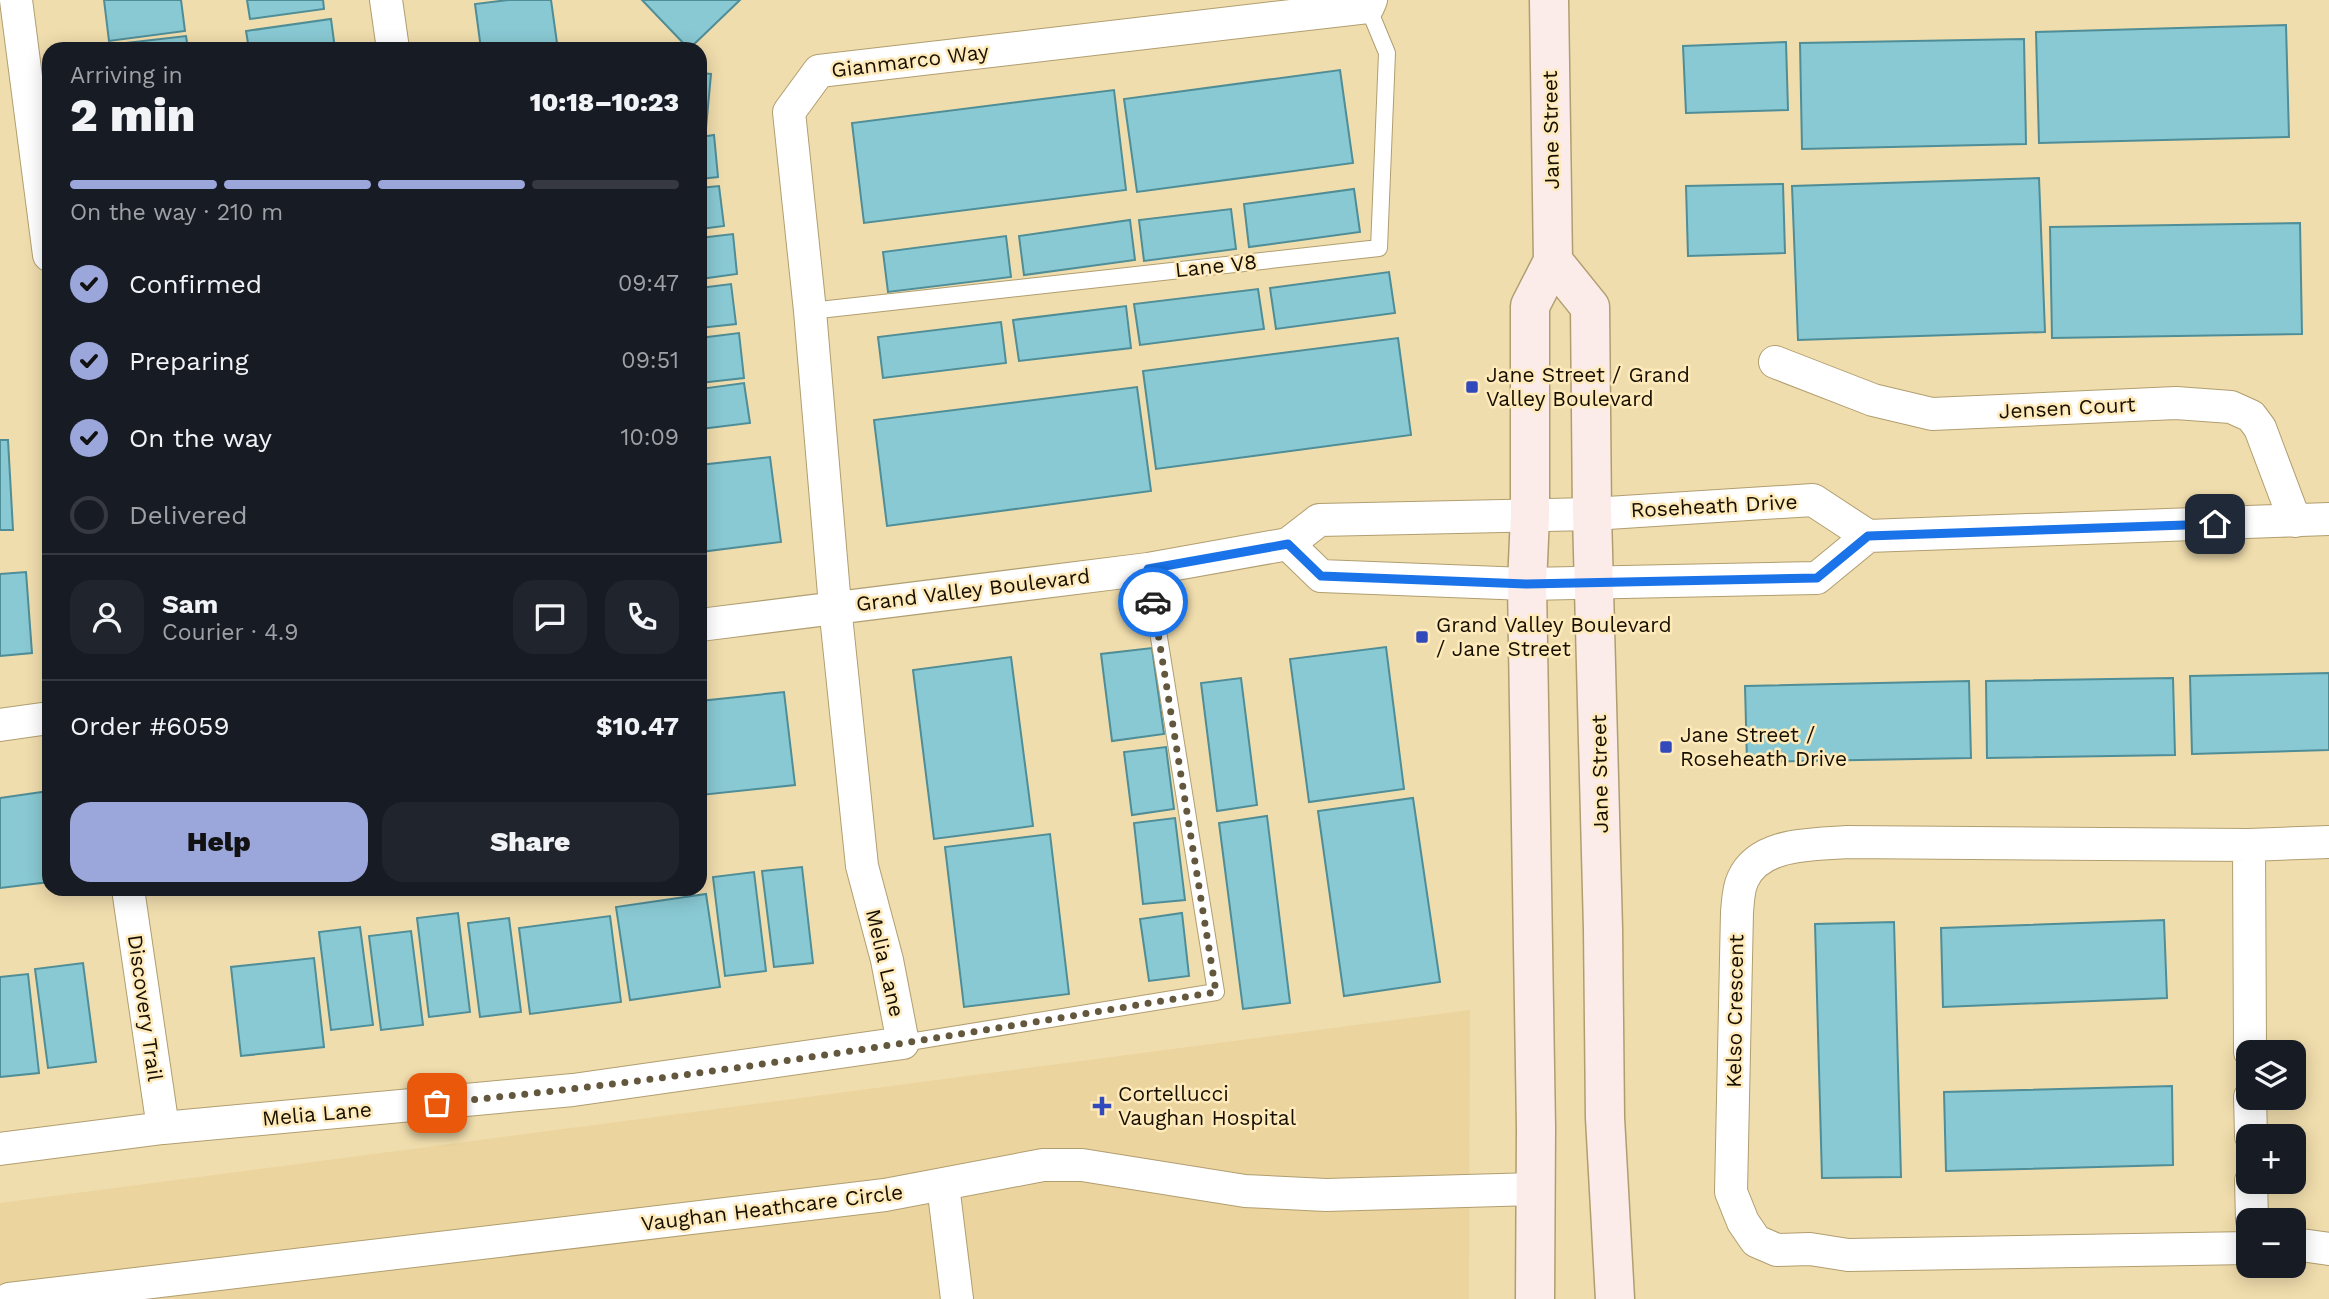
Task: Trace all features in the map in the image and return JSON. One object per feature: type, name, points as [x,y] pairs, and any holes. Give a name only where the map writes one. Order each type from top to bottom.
[{"type":"main road","name":"Jane Street","points":[[1535,1299],[1536,1115],[1527,584],[1530,516],[1530,306],[1553,261],[1549,0]]},
{"type":"main road","name":"Jane Street","points":[[1553,261],[1590,307],[1593,582],[1604,929],[1605,1118],[1615,1299]]},
{"type":"street","points":[[16,0],[42,201]]},
{"type":"street","points":[[386,0],[392,42]]},
{"type":"street","name":"Gianmarco Way","points":[[835,606],[810,311],[789,112],[820,71],[1370,4]]},
{"type":"street","name":"Jensen Court","points":[[1775,362],[1873,400],[1932,414],[2176,403],[2231,407],[2251,415],[2260,428],[2295,521]]},
{"type":"street","name":"Roseheath Drive","points":[[1592,514],[1813,500],[1868,536]]},
{"type":"street","name":"Grand Valley Boulevard","points":[[707,624],[1148,569],[1288,544],[1320,520],[1592,514]]},
{"type":"street","points":[[1288,544],[1321,576],[1527,584],[1817,578],[1868,536],[2329,519]]},
{"type":"street","name":"Melia Lane","points":[[0,1149],[163,1128],[573,1090],[902,1043],[887,960],[862,866],[835,606]]},
{"type":"street","points":[[0,725],[42,719]]},
{"type":"street","name":"Kelso Crescent","points":[[2236,1248],[1848,1255],[1810,1249],[1777,1250],[1756,1241],[1743,1222],[1731,1192],[1737,912],[1742,880],[1756,861],[1785,848],[1847,842],[2249,845],[2329,842]]},
{"type":"street","points":[[2249,845],[2250,1040]]},
{"type":"street","name":"Discovery Trail","points":[[129,896],[163,1128]]},
{"type":"street","name":"Vaughan Heathcare Circle","points":[[9,1299],[885,1195],[1043,1165],[1082,1165],[1245,1191],[1326,1195],[1534,1189]]},
{"type":"street","points":[[943,1185],[957,1299]]},
{"type":"street","points":[[2306,1246],[2329,1249]]},
{"type":"lane","name":"Lane V8","points":[[810,311],[1379,248],[1387,53],[1370,4]]},
{"type":"lane","points":[[902,1043],[1216,992],[1148,569]]},
{"type":"shaded area","name":"Cortellucci Vaughan Hospital","points":[[1470,1010],[1469,1299],[0,1299],[0,1203]]},
{"type":"building","points":[[104,0],[181,0],[185,31],[109,41]]},
{"type":"building","points":[[247,0],[323,0],[324,9],[250,19]]},
{"type":"building","points":[[508,0],[551,0],[557,42],[480,42],[475,4]]},
{"type":"building","points":[[642,0],[740,0],[696,42],[682,42]]},
{"type":"building","points":[[331,19],[334,42],[248,42],[246,31]]},
{"type":"building","points":[[2286,25],[2289,137],[2039,143],[2036,32]]},
{"type":"building","points":[[186,36],[187,42],[135,42]]},
{"type":"building","points":[[2024,39],[2026,144],[1802,149],[1800,43]]},
{"type":"building","points":[[1786,42],[1788,110],[1686,113],[1683,46]]},
{"type":"building","points":[[1340,70],[1353,163],[1137,192],[1124,99]]},
{"type":"building","points":[[707,74],[711,74],[707,117]]},
{"type":"building","points":[[1114,90],[1126,190],[864,223],[852,123]]},
{"type":"building","points":[[714,135],[718,177],[707,178],[707,136]]},
{"type":"building","points":[[2039,178],[2045,332],[1798,340],[1792,186]]},
{"type":"building","points":[[1783,184],[1785,253],[1688,256],[1686,186]]},
{"type":"building","points":[[719,186],[724,226],[707,228],[707,187]]},
{"type":"building","points":[[1354,189],[1360,232],[1249,247],[1244,204]]},
{"type":"building","points":[[1231,209],[1236,249],[1144,261],[1139,220]]},
{"type":"building","points":[[1130,220],[1135,260],[1024,275],[1019,236]]},
{"type":"building","points":[[2300,223],[2302,334],[2052,338],[2050,227]]},
{"type":"building","points":[[733,234],[737,274],[707,278],[707,237]]},
{"type":"building","points":[[1006,236],[1011,277],[888,292],[883,252]]},
{"type":"building","points":[[1389,272],[1395,313],[1276,329],[1270,288]]},
{"type":"building","points":[[731,284],[736,324],[707,327],[707,287]]},
{"type":"building","points":[[1258,289],[1264,329],[1140,345],[1134,304]]},
{"type":"building","points":[[1126,306],[1131,348],[1019,361],[1013,320]]},
{"type":"building","points":[[1001,322],[1006,363],[883,378],[878,337]]},
{"type":"building","points":[[739,333],[744,378],[707,382],[707,337]]},
{"type":"building","points":[[1398,338],[1411,435],[1156,469],[1143,371]]},
{"type":"building","points":[[744,383],[750,423],[707,428],[707,388]]},
{"type":"building","points":[[1137,387],[1151,491],[887,526],[874,420]]},
{"type":"building","points":[[0,440],[8,440],[13,530],[0,530]]},
{"type":"building","points":[[770,457],[781,542],[707,551],[707,464]]},
{"type":"building","points":[[26,572],[32,653],[0,656],[0,574]]},
{"type":"building","points":[[1386,647],[1404,789],[1309,802],[1290,659]]},
{"type":"building","points":[[1152,648],[1164,734],[1112,741],[1101,654]]},
{"type":"building","points":[[1011,657],[1033,826],[934,839],[913,670]]},
{"type":"building","points":[[2329,673],[2329,750],[2192,754],[2190,676]]},
{"type":"building","points":[[1241,678],[1257,805],[1217,811],[1201,683]]},
{"type":"building","points":[[2173,678],[2175,755],[1987,758],[1986,681]]},
{"type":"building","points":[[1969,681],[1971,758],[1747,762],[1745,686]]},
{"type":"building","points":[[784,692],[795,785],[707,794],[707,700]]},
{"type":"building","points":[[1166,747],[1174,809],[1132,815],[1124,752]]},
{"type":"building","points":[[42,792],[42,883],[0,888],[0,798]]},
{"type":"building","points":[[1413,798],[1440,982],[1344,996],[1318,811]]},
{"type":"building","points":[[1267,816],[1290,1003],[1243,1009],[1219,823]]},
{"type":"building","points":[[1175,818],[1185,900],[1143,904],[1134,823]]},
{"type":"building","points":[[1050,834],[1069,994],[964,1007],[945,847]]},
{"type":"building","points":[[802,867],[813,963],[774,967],[762,871]]},
{"type":"building","points":[[754,872],[766,971],[725,976],[713,877]]},
{"type":"building","points":[[706,896],[720,987],[630,1000],[616,907]]},
{"type":"building","points":[[458,913],[470,1012],[429,1017],[417,918]]},
{"type":"building","points":[[1182,913],[1189,976],[1149,981],[1140,919]]},
{"type":"building","points":[[610,916],[621,1002],[530,1014],[519,928]]},
{"type":"building","points":[[509,918],[521,1012],[480,1017],[468,923]]},
{"type":"building","points":[[2164,920],[2167,998],[1943,1007],[1941,928]]},
{"type":"building","points":[[1894,922],[1901,1177],[1822,1178],[1815,924]]},
{"type":"building","points":[[360,927],[373,1025],[331,1030],[319,932]]},
{"type":"building","points":[[411,931],[423,1025],[381,1030],[369,936]]},
{"type":"building","points":[[314,958],[324,1047],[241,1056],[231,967]]},
{"type":"building","points":[[83,963],[96,1062],[48,1068],[35,969]]},
{"type":"building","points":[[28,974],[39,1073],[0,1077],[0,977]]},
{"type":"building","points":[[2172,1086],[2173,1165],[1946,1171],[1944,1092]]},
{"type":"way so far","points":[[437,1103],[573,1090],[902,1043],[1216,992],[1153,602]]},
{"type":"place","name":"Jane Street / Grand Valley Boulevard","points":[[1472,387]]},
{"type":"place","name":"Grand Valley Boulevard / Jane Street","points":[[1422,637]]},
{"type":"place","name":"Jane Street / Roseheath Drive","points":[[1666,747]]},
{"type":"place","name":"Cortellucci Vaughan Hospital","points":[[1102,1106]]},
{"type":"route","points":[[1153,602],[1148,569],[1288,544],[1321,576],[1527,584],[1817,578],[1868,536],[2215,524]]}]
